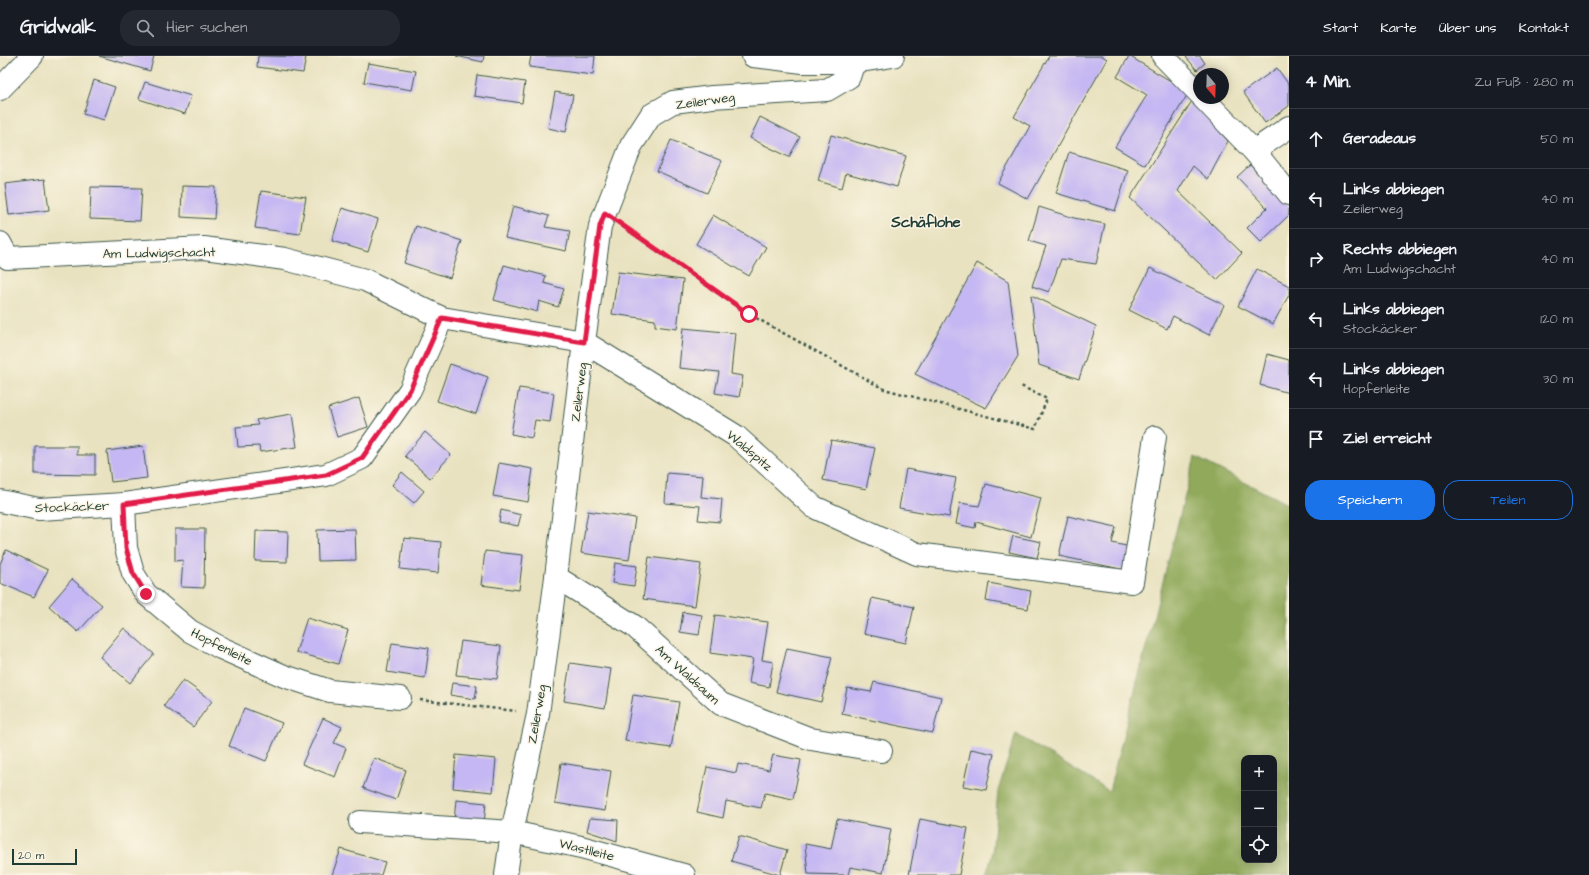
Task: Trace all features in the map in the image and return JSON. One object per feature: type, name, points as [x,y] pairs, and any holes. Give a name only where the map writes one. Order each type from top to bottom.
[{"type":"street","points":[[0,89],[32,56]]},
{"type":"street","points":[[753,56],[803,62],[854,62],[893,56]]},
{"type":"street","points":[[1163,56],[1193,87]]},
{"type":"street","name":"Zeilerweg","points":[[506,875],[512,832],[538,714],[584,342],[600,226],[631,146],[651,115],[673,102],[704,98],[827,90],[849,77],[854,62]]},
{"type":"street","points":[[1210,104],[1254,151],[1289,194]]},
{"type":"street","points":[[1254,151],[1289,127]]},
{"type":"street","name":"Am Ludwigschacht","points":[[3,254],[204,248],[285,259],[365,280],[442,318],[584,342]]},
{"type":"street","name":"Stockäcker","points":[[0,501],[39,509],[124,504],[326,475],[362,458],[410,390],[442,318]]},
{"type":"street","name":"Waldspitz","points":[[584,342],[736,436],[814,507],[917,554],[1132,582],[1155,437]]},
{"type":"street","name":"Hopfenleite","points":[[124,504],[126,548],[133,573],[146,594],[190,631],[222,648],[284,676],[330,691],[400,698]]},
{"type":"street","name":"Am Waldsaum","points":[[556,577],[634,626],[721,704],[811,739],[881,751]]},
{"type":"street","name":"Wastlleite","points":[[360,822],[512,832],[581,847],[684,875]]},
{"type":"path","points":[[605,213],[749,314],[884,389],[1035,429],[1047,398],[1020,386]]},
{"type":"path","points":[[400,698],[538,714]]},
{"type":"green space","points":[[1195,457],[1289,505],[1289,875],[986,875],[992,856],[998,791],[1016,734],[1109,791]]},
{"type":"building","points":[[99,56],[154,56],[150,71]]},
{"type":"building","points":[[258,56],[306,57],[303,73],[257,67]]},
{"type":"building","points":[[456,56],[484,56],[483,62]]},
{"type":"building","points":[[531,56],[595,56],[593,75],[529,67]]},
{"type":"building","points":[[1049,56],[1102,56],[1107,59],[1028,199],[998,183],[1030,126],[1014,117]]},
{"type":"building","points":[[1129,56],[1189,92],[1145,165],[1115,147],[1147,95],[1117,77]]},
{"type":"building","points":[[1200,56],[1205,63],[1199,68],[1195,68],[1186,57]]},
{"type":"building","points":[[368,63],[416,71],[412,90],[364,82]]},
{"type":"building","points":[[1277,68],[1289,85],[1289,106],[1265,123],[1243,92]]},
{"type":"building","points":[[477,75],[525,82],[522,103],[474,96]]},
{"type":"building","points":[[94,80],[115,87],[104,120],[83,114]]},
{"type":"building","points":[[145,82],[191,96],[185,114],[139,99]]},
{"type":"building","points":[[555,92],[573,95],[566,132],[548,128]]},
{"type":"building","points":[[1192,101],[1193,104],[1195,104],[1228,141],[1208,179],[1193,166],[1178,191],[1242,253],[1217,280],[1130,198]]},
{"type":"building","points":[[760,117],[800,137],[789,157],[750,138]]},
{"type":"building","points":[[831,135],[906,156],[897,187],[846,173],[842,188],[818,181]]},
{"type":"building","points":[[671,140],[722,161],[707,193],[657,171]]},
{"type":"building","points":[[1069,152],[1128,170],[1115,211],[1056,193]]},
{"type":"building","points":[[1250,165],[1289,206],[1289,215],[1261,242],[1247,228],[1267,208],[1237,177]]},
{"type":"building","points":[[45,179],[49,210],[9,215],[5,184]]},
{"type":"building","points":[[182,186],[216,187],[214,219],[181,217]]},
{"type":"building","points":[[91,187],[142,188],[140,221],[90,219]]},
{"type":"building","points":[[261,191],[306,197],[300,234],[255,228]]},
{"type":"building","points":[[513,206],[549,216],[545,227],[570,231],[566,251],[505,238]]},
{"type":"building","points":[[1039,207],[1074,218],[1105,224],[1096,264],[1061,259],[1049,292],[1032,286],[1046,246],[1029,241]]},
{"type":"building","points":[[342,208],[378,219],[368,252],[332,241]]},
{"type":"building","points":[[713,215],[766,247],[749,276],[696,244]]},
{"type":"building","points":[[416,226],[462,241],[450,278],[404,263]]},
{"type":"building","points":[[977,263],[1008,281],[1018,356],[986,408],[915,374]]},
{"type":"building","points":[[504,265],[546,276],[544,283],[564,289],[558,307],[539,301],[537,312],[494,300]]},
{"type":"building","points":[[1150,268],[1224,305],[1209,335],[1173,316],[1167,329],[1129,310]]},
{"type":"building","points":[[1257,269],[1289,286],[1289,295],[1273,324],[1238,306]]},
{"type":"building","points":[[618,272],[683,280],[677,329],[655,326],[655,320],[612,314]]},
{"type":"building","points":[[1031,295],[1096,326],[1079,379],[1039,365]]},
{"type":"building","points":[[683,328],[735,333],[731,374],[743,376],[739,397],[715,393],[719,372],[679,368]]},
{"type":"building","points":[[1267,354],[1289,360],[1289,393],[1260,385]]},
{"type":"building","points":[[450,364],[488,377],[476,414],[437,401]]},
{"type":"building","points":[[519,388],[554,393],[550,422],[535,420],[532,438],[511,434]]},
{"type":"building","points":[[359,398],[368,427],[337,437],[328,408]]},
{"type":"building","points":[[292,414],[297,447],[260,452],[259,446],[238,447],[236,427],[258,425],[256,420]]},
{"type":"building","points":[[425,432],[451,455],[430,478],[405,456]]},
{"type":"building","points":[[831,440],[875,448],[866,489],[823,480]]},
{"type":"building","points":[[35,446],[77,446],[77,455],[95,455],[95,475],[35,474]]},
{"type":"building","points":[[143,446],[147,478],[111,482],[107,451]]},
{"type":"building","points":[[499,463],[533,469],[528,502],[493,496]]},
{"type":"building","points":[[906,469],[956,478],[949,517],[899,508]]},
{"type":"building","points":[[402,472],[424,491],[414,503],[392,485]]},
{"type":"building","points":[[667,473],[703,476],[701,497],[722,499],[720,522],[698,520],[700,506],[665,503]]},
{"type":"building","points":[[986,484],[1041,498],[1031,537],[976,522],[975,528],[956,524],[960,503],[979,506]]},
{"type":"building","points":[[501,510],[521,515],[518,526],[499,522]]},
{"type":"building","points":[[588,511],[635,518],[629,560],[581,553]]},
{"type":"building","points":[[1068,516],[1116,527],[1112,543],[1131,547],[1125,570],[1059,556]]},
{"type":"building","points":[[175,529],[205,529],[204,588],[181,587],[183,560],[175,561]]},
{"type":"building","points":[[355,529],[356,560],[318,561],[317,530]]},
{"type":"building","points":[[256,531],[288,532],[287,562],[255,561]]},
{"type":"building","points":[[1013,536],[1041,542],[1037,558],[1009,552]]},
{"type":"building","points":[[404,538],[441,542],[438,573],[400,569]]},
{"type":"building","points":[[6,550],[48,570],[34,597],[0,583],[0,564]]},
{"type":"building","points":[[485,551],[523,555],[519,590],[481,585]]},
{"type":"building","points":[[649,557],[701,564],[695,606],[643,599]]},
{"type":"building","points":[[615,563],[637,566],[634,586],[612,583]]},
{"type":"building","points":[[72,579],[102,605],[78,632],[49,606]]},
{"type":"building","points":[[989,583],[1031,591],[1028,609],[986,601]]},
{"type":"building","points":[[872,598],[914,607],[906,643],[864,634]]},
{"type":"building","points":[[683,612],[702,615],[699,635],[680,632]]},
{"type":"building","points":[[715,615],[768,622],[762,660],[773,662],[769,687],[749,683],[753,659],[710,653]]},
{"type":"building","points":[[307,618],[348,630],[338,664],[296,652]]},
{"type":"building","points":[[124,628],[154,654],[130,683],[100,657]]},
{"type":"building","points":[[461,641],[501,646],[497,679],[456,675]]},
{"type":"building","points":[[392,643],[429,648],[425,678],[387,672]]},
{"type":"building","points":[[787,648],[832,657],[821,702],[776,692]]},
{"type":"building","points":[[570,663],[611,669],[605,708],[564,701]]},
{"type":"building","points":[[183,680],[212,701],[193,727],[164,706]]},
{"type":"building","points":[[874,682],[941,697],[933,733],[842,714],[847,688],[871,692]]},
{"type":"building","points":[[452,683],[477,686],[475,699],[450,695]]},
{"type":"building","points":[[633,695],[679,702],[671,748],[625,741]]},
{"type":"building","points":[[244,708],[282,723],[266,761],[229,746]]},
{"type":"building","points":[[323,718],[342,727],[334,743],[346,748],[335,777],[302,764]]},
{"type":"building","points":[[971,749],[994,754],[986,790],[963,786]]},
{"type":"building","points":[[456,755],[496,759],[493,792],[453,788]]},
{"type":"building","points":[[773,755],[801,760],[793,799],[765,793],[761,808],[726,801],[723,818],[697,812],[707,767],[736,773],[738,764],[769,770]]},
{"type":"building","points":[[374,758],[406,770],[396,800],[363,788]]},
{"type":"building","points":[[561,763],[611,771],[605,811],[555,803]]},
{"type":"building","points":[[456,800],[486,803],[484,824],[454,821]]},
{"type":"building","points":[[590,818],[618,820],[617,841],[587,831]]},
{"type":"building","points":[[837,819],[891,829],[883,873],[850,867],[848,875],[808,874],[805,844],[831,849]]},
{"type":"building","points":[[920,819],[968,828],[959,875],[909,875]]},
{"type":"building","points":[[739,836],[787,850],[780,875],[731,861]]},
{"type":"building","points":[[341,849],[385,862],[381,875],[332,875]]},
{"type":"district","name":"Schäflohe","points":[[926,222]]},
{"type":"route","points":[[146,594],[133,573],[126,548],[124,504],[326,475],[362,458],[410,390],[442,318],[584,342],[600,226],[605,213],[749,314]]}]
